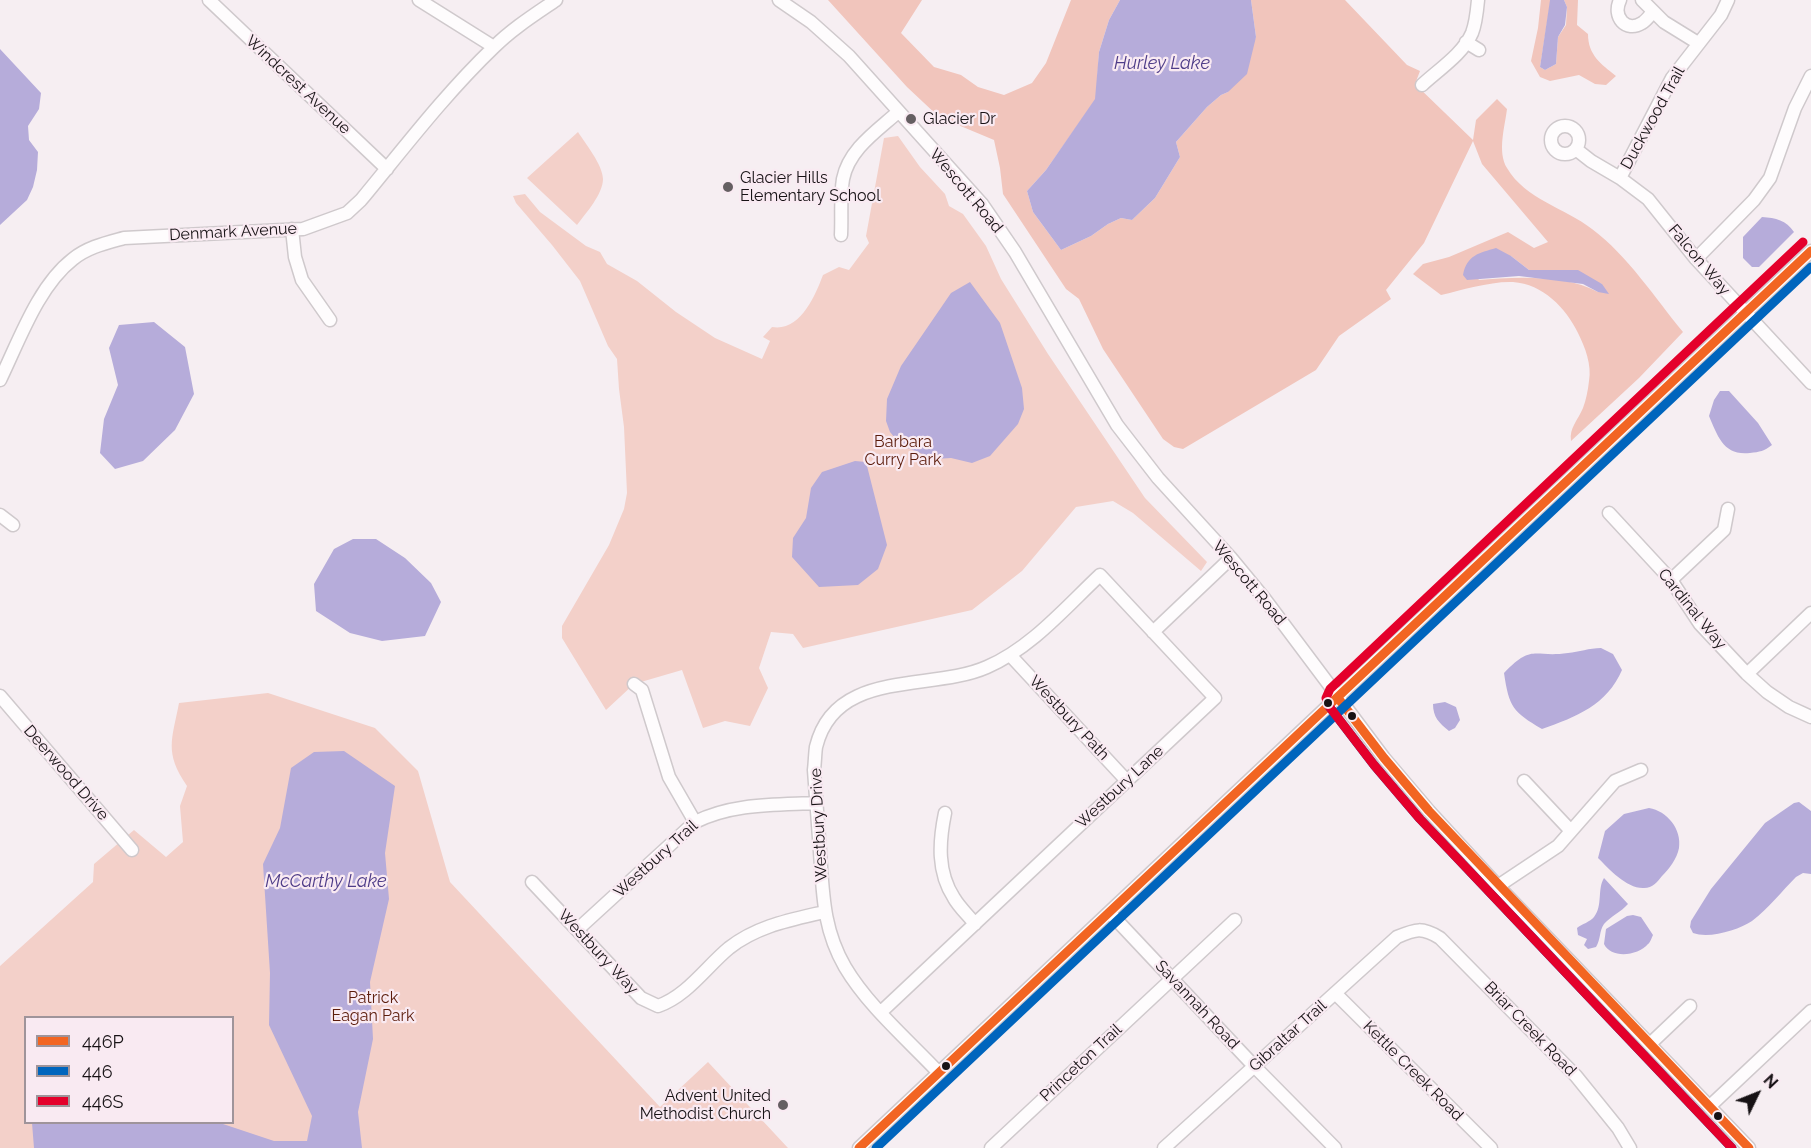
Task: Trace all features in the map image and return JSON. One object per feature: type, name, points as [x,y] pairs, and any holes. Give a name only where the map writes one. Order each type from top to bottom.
[{"type":"street","name":"Windcrest Avenue","points":[[209,0],[387,169]]},
{"type":"street","points":[[419,0],[494,47]]},
{"type":"street","name":"Denmark Avenue","points":[[0,380],[42,295],[56,275],[74,258],[98,245],[124,238],[303,228],[347,213],[361,200],[439,105],[494,47],[556,0]]},
{"type":"street","name":"Wescott Road","points":[[779,0],[811,22],[849,56],[988,213],[1015,252],[1117,425],[1158,478],[1231,558],[1402,780],[1498,886],[1749,1148]]},
{"type":"street","points":[[1422,85],[1471,35],[1476,20],[1478,0]]},
{"type":"street","points":[[1620,0],[1616,9],[1623,23],[1633,26],[1642,24],[1653,12]]},
{"type":"street","points":[[1642,0],[1664,22],[1698,43]]},
{"type":"street","name":"Duckwood Trail","points":[[1620,177],[1672,78],[1721,15],[1728,0]]},
{"type":"street","points":[[1466,42],[1479,50]]},
{"type":"street","points":[[1696,259],[1754,200],[1770,178],[1795,108],[1811,76]]},
{"type":"street","points":[[841,235],[842,189],[848,164],[857,150],[898,112]]},
{"type":"street","name":"Falcon Way","points":[[1577,150],[1591,161],[1620,177],[1648,200],[1696,259],[1811,383]]},
{"type":"street","points":[[292,229],[295,257],[302,280],[330,320]]},
{"type":"street","points":[[859,1148],[1811,251]]},
{"type":"street","points":[[1671,580],[1724,530],[1728,509]]},
{"type":"street","name":"Cardinal Way","points":[[1610,513],[1671,580],[1700,624],[1747,674],[1789,707],[1811,717]]},
{"type":"street","points":[[0,515],[12,525]]},
{"type":"street","points":[[1153,632],[1231,558]]},
{"type":"street","name":"Westbury Drive","points":[[939,1073],[858,987],[833,941],[824,912],[814,770],[816,747],[825,726],[838,709],[855,697],[878,688],[964,675],[986,668],[1010,655],[1034,637],[1100,575],[1153,632]]},
{"type":"street","points":[[1747,674],[1811,613]]},
{"type":"street","name":"Westbury Lane","points":[[881,1012],[1215,698],[1153,632]]},
{"type":"street","name":"Westbury Path","points":[[1010,655],[1127,781]]},
{"type":"street","points":[[634,684],[642,690],[669,777],[695,822]]},
{"type":"street","name":"Deerwood Drive","points":[[0,696],[132,850]]},
{"type":"street","points":[[1498,886],[1558,846],[1615,781],[1641,770]]},
{"type":"street","points":[[1524,781],[1571,831]]},
{"type":"street","name":"Westbury Trail","points":[[577,930],[695,822],[712,813],[733,808],[816,802]]},
{"type":"street","points":[[945,813],[940,840],[941,865],[953,897],[975,924]]},
{"type":"street","name":"Westbury Way","points":[[532,882],[641,998],[658,1006],[673,1000],[730,948],[750,934],[779,922],[824,912]]},
{"type":"street","name":"Savannah Road","points":[[1110,913],[1335,1148]]},
{"type":"street","name":"Princeton Trail","points":[[991,1148],[1235,920]]},
{"type":"street","name":"Gibraltar Trail","points":[[1169,1146],[1397,937],[1415,929]]},
{"type":"street","name":"Briar Creek Road","points":[[1415,929],[1429,931],[1440,938],[1568,1067],[1618,1128],[1630,1148]]},
{"type":"street","name":"Kettle Creek Road","points":[[1335,993],[1491,1148]]},
{"type":"street","points":[[1650,1044],[1690,1005]]},
{"type":"street","points":[[1710,1106],[1810,1013]]},
{"type":"green space","points":[[578,132],[597,161],[603,179],[597,197],[577,225],[527,178]]},
{"type":"green space","name":"Barbara Curry Park","points":[[898,136],[920,167],[945,194],[949,206],[963,214],[986,246],[1001,279],[1048,354],[1145,498],[1207,562],[1201,571],[1133,513],[1113,501],[1076,507],[1022,571],[972,610],[803,648],[793,634],[771,632],[759,668],[768,688],[750,726],[725,721],[703,728],[682,670],[634,684],[606,710],[562,638],[562,626],[609,545],[624,509],[627,493],[624,427],[617,359],[608,346],[580,281],[516,203],[513,196],[525,194],[540,212],[586,246],[600,252],[607,264],[637,281],[676,312],[715,338],[762,359],[770,341],[763,337],[772,327],[791,324],[798,318],[811,302],[823,275],[839,267],[849,270],[869,243],[866,236],[884,138]]},
{"type":"green space","name":"Patrick Eagan Park","points":[[268,693],[375,728],[418,771],[450,882],[660,1107],[708,1062],[788,1148],[0,1148],[0,966],[93,882],[94,864],[134,830],[166,857],[183,842],[180,806],[187,786],[175,764],[172,737],[179,703]]},
{"type":"shaded area","points":[[828,0],[922,0],[901,33],[934,67],[961,75],[978,87],[1004,95],[1032,83],[1046,63],[1071,0],[1120,0],[1109,20],[1099,52],[1096,99],[1046,170],[1027,191],[1033,212],[1061,250],[1121,218],[1132,220],[1155,198],[1180,157],[1176,142],[1207,107],[1228,92],[1256,37],[1251,0],[1345,0],[1407,65],[1420,71],[1415,84],[1473,140],[1476,120],[1497,99],[1507,109],[1502,154],[1507,168],[1515,179],[1524,188],[1592,229],[1605,240],[1629,264],[1683,332],[1639,378],[1571,441],[1573,428],[1586,398],[1590,369],[1581,338],[1560,306],[1544,292],[1513,282],[1486,284],[1441,295],[1413,274],[1423,264],[1449,257],[1508,232],[1534,248],[1548,242],[1482,164],[1473,141],[1424,243],[1386,290],[1391,299],[1339,336],[1316,370],[1183,449],[1174,447],[1163,439],[1103,349],[1079,299],[1066,289],[1003,194],[994,140],[939,117],[907,87]],"holes":[[[1511,256],[1529,270],[1550,271],[1602,284],[1598,292],[1570,282],[1539,278],[1478,280]]]},
{"type":"shaded area","points":[[1541,0],[1550,0],[1550,4],[1540,67],[1545,70],[1556,64],[1558,37],[1566,25],[1567,7],[1564,0],[1578,0],[1577,25],[1588,34],[1590,48],[1596,58],[1616,76],[1606,85],[1595,84],[1579,75],[1550,81],[1540,77],[1531,61]]},
{"type":"water","name":"Hurley Lake","points":[[1120,0],[1251,0],[1256,37],[1247,74],[1207,107],[1176,142],[1180,157],[1155,198],[1132,220],[1121,218],[1061,250],[1033,212],[1027,191],[1046,170],[1095,99],[1099,52],[1109,20]]},
{"type":"water","points":[[1550,0],[1564,0],[1567,7],[1565,25],[1558,37],[1556,64],[1545,70],[1540,67]]},
{"type":"water","points":[[0,49],[41,93],[39,109],[28,126],[29,140],[38,152],[33,187],[27,200],[0,225]]},
{"type":"water","points":[[1762,217],[1780,220],[1794,232],[1759,267],[1752,267],[1743,258],[1743,237]]},
{"type":"water","points":[[1496,248],[1529,270],[1578,270],[1602,284],[1609,294],[1598,292],[1583,284],[1519,276],[1467,280],[1463,275],[1467,263],[1479,253]]},
{"type":"water","points":[[970,282],[1000,323],[1022,388],[1024,409],[1018,424],[990,456],[972,463],[951,458],[935,459],[910,449],[900,444],[890,432],[886,421],[887,399],[901,366],[951,293]]},
{"type":"water","points":[[154,322],[185,347],[194,394],[175,430],[143,461],[115,469],[100,453],[104,419],[118,385],[109,348],[119,325]]},
{"type":"water","points":[[1720,391],[1729,391],[1758,423],[1772,445],[1759,452],[1741,453],[1723,444],[1709,416],[1714,400]]},
{"type":"water","points":[[855,461],[866,462],[887,545],[878,569],[858,585],[819,587],[792,557],[793,538],[806,518],[811,488],[822,472]]},
{"type":"water","points":[[353,539],[376,539],[405,558],[431,583],[441,602],[425,636],[382,641],[350,633],[316,611],[314,584],[334,549]]},
{"type":"water","points":[[1601,648],[1613,654],[1622,670],[1608,692],[1589,708],[1567,720],[1542,729],[1525,718],[1514,707],[1508,694],[1504,673],[1521,658],[1534,654],[1556,654]]},
{"type":"water","points":[[1445,702],[1456,707],[1460,720],[1455,728],[1449,731],[1437,719],[1433,709],[1433,704]]},
{"type":"water","name":"McCarthy Lake","points":[[344,751],[395,786],[385,853],[389,899],[370,982],[373,1039],[358,1112],[362,1148],[34,1148],[32,1124],[223,1124],[274,1141],[307,1141],[312,1116],[269,1025],[270,973],[263,864],[280,828],[291,768],[314,752]]},
{"type":"water","points":[[1799,802],[1811,811],[1811,874],[1803,873],[1796,877],[1764,911],[1746,924],[1715,934],[1693,933],[1690,927],[1691,921],[1711,889],[1765,823]]},
{"type":"water","points":[[1649,808],[1662,813],[1672,822],[1678,834],[1679,848],[1672,864],[1652,886],[1647,888],[1631,885],[1619,878],[1598,858],[1605,831],[1624,814]]},
{"type":"water","points":[[1604,878],[1628,904],[1604,924],[1596,947],[1588,949],[1584,945],[1587,939],[1578,935],[1577,928],[1597,913]]},
{"type":"water","points":[[1627,916],[1641,917],[1653,935],[1649,943],[1638,951],[1625,954],[1618,954],[1607,949],[1604,944],[1606,929]]},
{"type":"transit line","name":"446S","points":[[1732,1148],[1420,819],[1374,765],[1328,705],[1326,698],[1330,689],[1803,242]]},
{"type":"transit line","name":"446P","points":[[859,1148],[1811,251]]},
{"type":"transit line","name":"446","points":[[876,1148],[1811,267]]},
{"type":"transit line","name":"446P","points":[[1338,698],[1384,758],[1429,811],[1749,1148]]},
{"type":"transit line","name":"446","points":[[1328,705],[1374,765],[1420,819],[1732,1148]]},
{"type":"place","name":"Glacier Dr","points":[[911,119]]},
{"type":"place","name":"Glacier Hills Elementary School","points":[[728,187]]},
{"type":"place","name":"Advent United Methodist Church","points":[[783,1105]]}]
